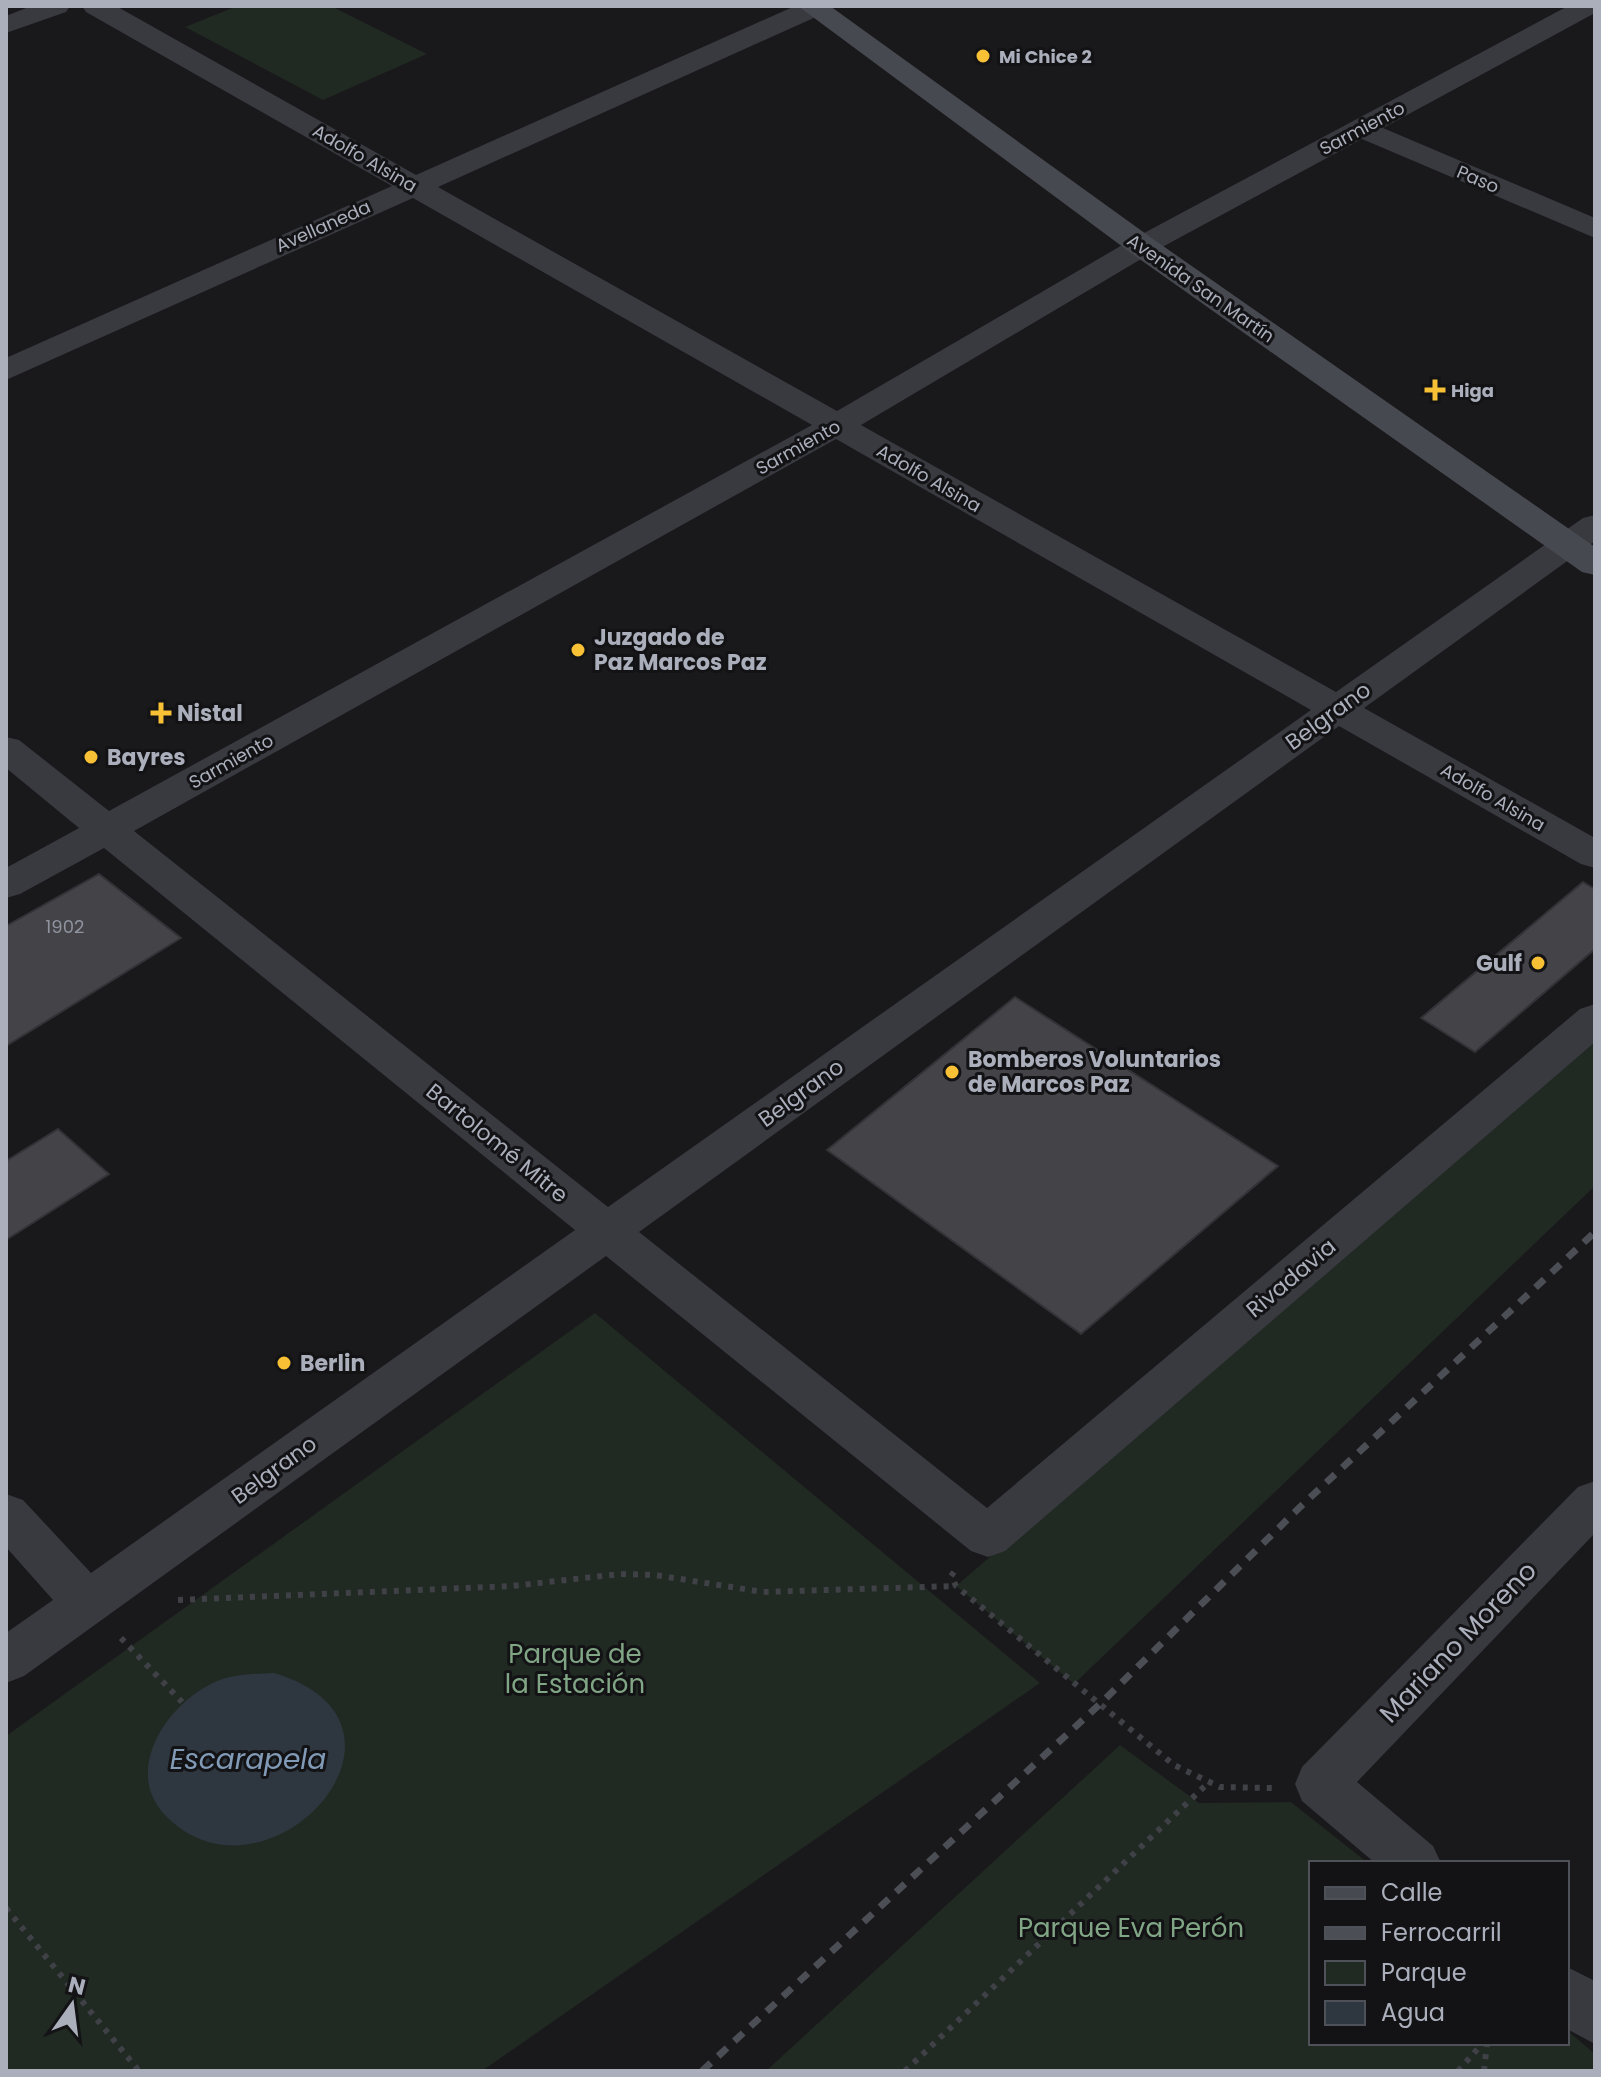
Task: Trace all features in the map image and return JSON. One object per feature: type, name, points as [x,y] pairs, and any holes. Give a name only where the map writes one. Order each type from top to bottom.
[{"type":"main road","name":"Avenida San Martín","points":[[814,6],[1142,246],[1586,544]]},
{"type":"street","points":[[6,25],[56,6]]},
{"type":"street","name":"Adolfo Alsina","points":[[96,6],[1595,855]]},
{"type":"street","name":"Avellaneda","points":[[6,370],[814,6]]},
{"type":"street","name":"Sarmiento","points":[[6,885],[837,425],[1142,246],[1588,6]]},
{"type":"street","name":"Paso","points":[[1362,129],[1595,229]]},
{"type":"street","name":"Belgrano","points":[[6,1661],[1338,709],[1586,544]]},
{"type":"street","name":"Bartolomé Mitre","points":[[6,749],[988,1537]]},
{"type":"street","name":"Rivadavia","points":[[988,1537],[1595,1019]]},
{"type":"street","name":"Mariano Moreno","points":[[1321,1784],[1595,1501]]},
{"type":"street","points":[[6,1514],[87,1603]]},
{"type":"street","points":[[1321,1784],[1412,1861]]},
{"type":"street","points":[[1569,1995],[1595,2017]]},
{"type":"path","points":[[988,1537],[955,1568],[951,1576],[956,1586],[1174,1765],[1206,1785],[1237,1790],[1321,1784]]},
{"type":"path","points":[[87,1603],[428,1591],[620,1574],[655,1575],[763,1592],[956,1586]]},
{"type":"path","points":[[87,1603],[182,1702]]},
{"type":"path","points":[[905,2071],[1206,1785]]},
{"type":"path","points":[[6,1908],[139,2071]]},
{"type":"path","points":[[1458,2071],[1483,2045]]},
{"type":"path","points":[[1484,2071],[1485,2045]]},
{"type":"green space","points":[[237,6],[331,6],[427,54],[323,100],[185,27]]},
{"type":"green space","points":[[1595,1038],[1595,1186],[1074,1684],[956,1586]]},
{"type":"green space","name":"Parque de la Estación","points":[[595,1313],[1040,1683],[482,2071],[6,2071],[6,1736]]},
{"type":"green space","name":"Parque Eva Perón","points":[[1120,1745],[1199,1803],[1291,1802],[1365,1861],[1309,1861],[1309,2045],[1569,2045],[1569,2032],[1595,2054],[1595,2071],[766,2071]]},
{"type":"water","name":"Escarapela","points":[[274,1673],[323,1698],[343,1731],[341,1768],[322,1802],[289,1830],[249,1844],[206,1841],[165,1815],[153,1798],[148,1779],[149,1760],[155,1742],[178,1708],[209,1685],[232,1677]]},
{"type":"building","points":[[99,874],[181,938],[6,1046],[6,926]]},
{"type":"building","points":[[1583,882],[1595,889],[1595,949],[1475,1052],[1421,1018]]},
{"type":"building","points":[[1015,997],[1278,1166],[1081,1334],[827,1150]]},
{"type":"building","points":[[58,1129],[109,1174],[6,1240],[6,1161]]},
{"type":"railway","points":[[702,2071],[1100,1704],[1299,1508],[1595,1232]]},
{"type":"place","name":"Mi Chice 2","points":[[983,56]]},
{"type":"place","name":"Higa","points":[[1435,390]]},
{"type":"place","name":"Juzgado de Paz Marcos Paz","points":[[578,650]]},
{"type":"place","name":"Nistal","points":[[161,713]]},
{"type":"place","name":"Bayres","points":[[91,757]]},
{"type":"place","name":"Gulf","points":[[1538,963]]},
{"type":"place","name":"Bomberos Voluntarios de Marcos Paz","points":[[952,1072]]},
{"type":"place","name":"Berlin","points":[[284,1363]]}]
